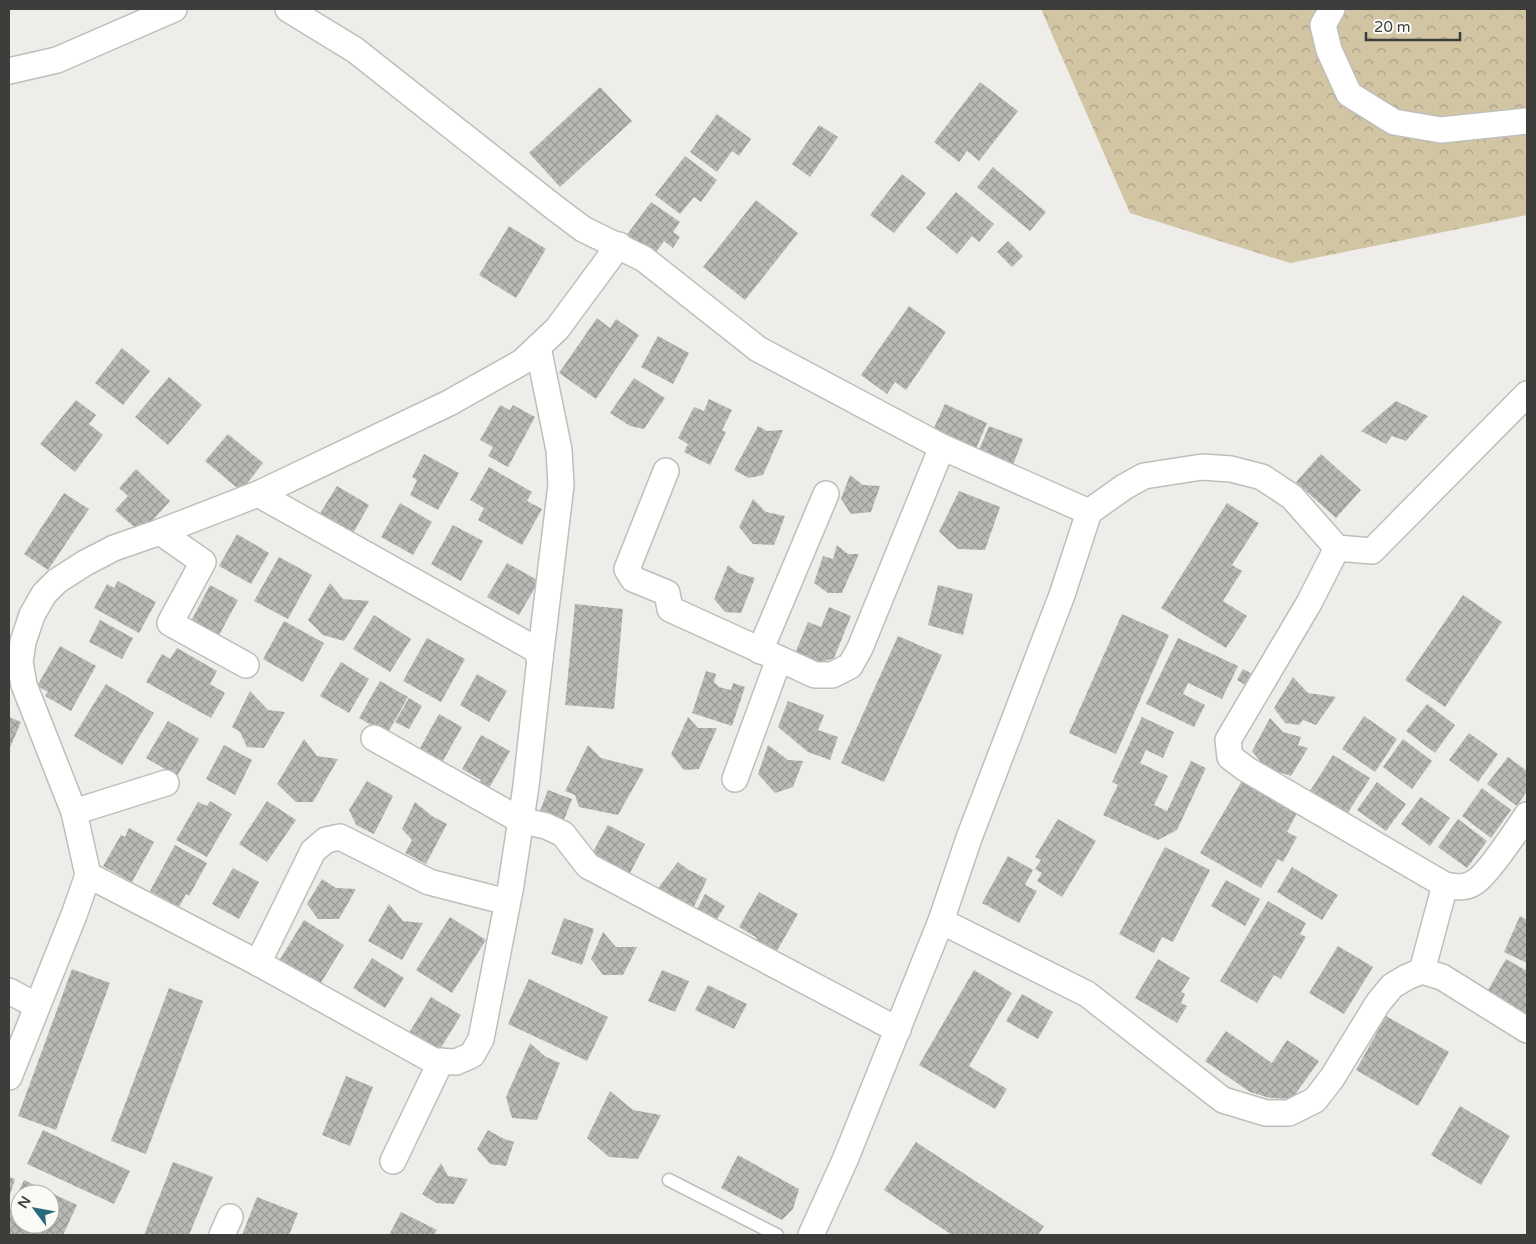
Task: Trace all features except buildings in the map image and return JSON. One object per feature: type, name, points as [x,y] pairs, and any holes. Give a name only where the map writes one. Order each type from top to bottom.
[{"type":"street","points":[[9,71],[57,60],[174,9]]},
{"type":"street","points":[[288,9],[355,50],[583,229],[644,259],[758,349],[942,447],[1089,512]]},
{"type":"street","points":[[1332,9],[1323,25],[1329,50],[1349,94],[1394,122],[1440,130],[1527,121]]},
{"type":"street","points":[[9,1078],[88,875],[74,812],[24,685],[20,662],[23,642],[36,608],[44,594],[58,581],[85,563],[114,548],[258,494],[448,403],[522,362],[557,329],[619,246]]},
{"type":"street","points":[[88,875],[258,963],[434,1061],[456,1062],[472,1055],[481,1039],[507,902],[526,786],[561,485],[559,450],[538,348]]},
{"type":"street","points":[[811,1235],[845,1160],[941,921],[969,838],[1062,595],[1089,512],[1124,487],[1144,476],[1202,467],[1231,469],[1262,477],[1292,497],[1337,548],[1372,551],[1527,394]]},
{"type":"street","points":[[666,471],[627,569],[633,579],[668,593],[670,609],[815,675],[832,675],[850,666],[864,639],[942,447]]},
{"type":"street","points":[[258,494],[535,649],[540,659]]},
{"type":"street","points":[[735,779],[770,655],[826,494]]},
{"type":"street","points":[[160,532],[203,562],[170,623],[246,665]]},
{"type":"street","points":[[1337,548],[1309,603],[1228,740],[1230,757],[1246,769],[1445,885],[1460,888],[1475,882],[1527,815]]},
{"type":"street","points":[[374,738],[520,820],[546,826],[563,834],[588,866],[898,1030]]},
{"type":"street","points":[[74,812],[166,783]]},
{"type":"street","points":[[258,963],[314,851],[326,840],[340,837],[429,882],[507,902]]},
{"type":"street","points":[[1422,971],[1445,885]]},
{"type":"street","points":[[941,921],[1087,994],[1222,1100],[1266,1114],[1288,1113],[1315,1100],[1332,1078],[1378,1003],[1392,986],[1422,971],[1442,977],[1527,1030]]},
{"type":"street","points":[[9,991],[37,1006]]},
{"type":"street","points":[[392,1161],[442,1061]]},
{"type":"lane","points":[[669,1180],[777,1235]]},
{"type":"green space","points":[[1041,9],[1527,9],[1527,215],[1290,263],[1130,213]]}]
